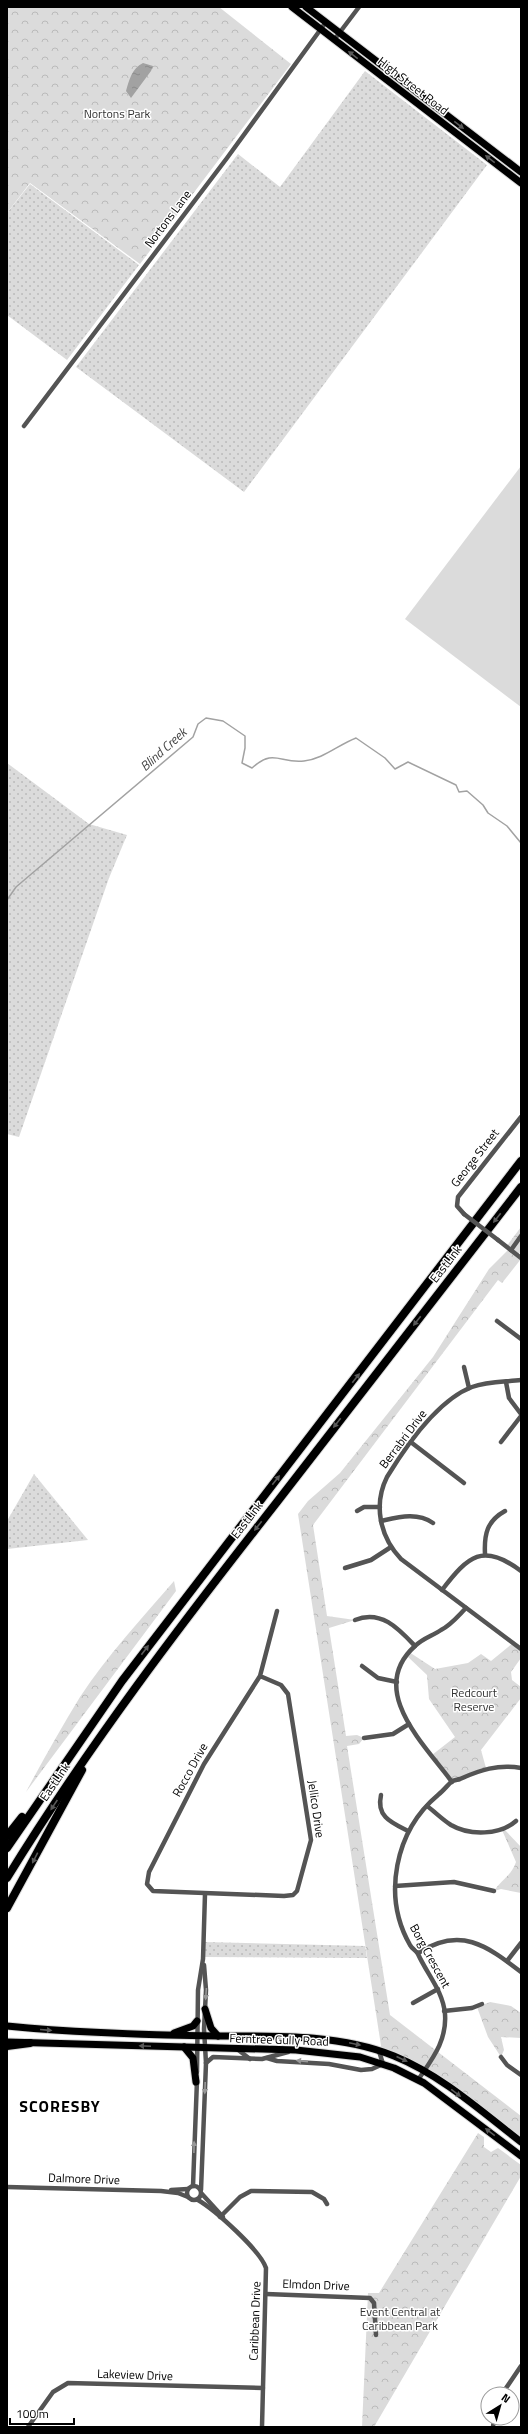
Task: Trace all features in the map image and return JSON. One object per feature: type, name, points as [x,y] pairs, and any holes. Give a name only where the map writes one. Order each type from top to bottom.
[{"type":"highway","name":"EastLink","points":[[7,1848],[122,1681],[521,1161]]},
{"type":"highway","name":"EastLink","points":[[7,1878],[92,1749],[216,1580],[521,1187]]},
{"type":"highway","points":[[7,1836],[122,1681]]},
{"type":"highway","points":[[7,1908],[80,1775],[92,1749]]},
{"type":"highway","points":[[7,2046],[30,2043]]},
{"type":"main road","name":"High Street Road","points":[[292,7],[521,183]]},
{"type":"main road","name":"High Street Road","points":[[306,7],[521,172]]},
{"type":"main road","points":[[205,2009],[211,2028],[218,2036]]},
{"type":"main road","points":[[168,2035],[193,2026],[197,2021]]},
{"type":"main road","name":"Ferntree Gully Road","points":[[7,2026],[60,2031],[319,2039],[379,2050],[424,2071],[521,2142]]},
{"type":"main road","name":"Ferntree Gully Road","points":[[7,2042],[296,2050],[347,2055],[383,2064],[418,2080],[444,2097],[521,2156]]},
{"type":"main road","points":[[184,2047],[193,2058],[196,2082]]},
{"type":"street","points":[[334,40],[359,7]]},
{"type":"street","name":"Nortons Lane","points":[[24,426],[227,158],[326,22]]},
{"type":"street","name":"George Street","points":[[521,1117],[458,1197],[457,1206],[464,1214],[521,1258]]},
{"type":"street","points":[[511,1250],[521,1236]]},
{"type":"street","points":[[497,1321],[521,1339]]},
{"type":"street","points":[[464,1367],[469,1388]]},
{"type":"street","name":"Berrabri Drive","points":[[521,1380],[469,1388],[442,1406],[387,1477],[383,1487],[380,1507],[381,1521],[391,1547],[405,1562],[521,1649]]},
{"type":"street","points":[[501,1442],[521,1415],[509,1398],[506,1382]]},
{"type":"street","points":[[412,1443],[464,1483]]},
{"type":"street","points":[[357,1511],[364,1507],[380,1507]]},
{"type":"street","points":[[485,1554],[485,1539],[488,1528],[493,1519],[505,1510]]},
{"type":"street","points":[[381,1521],[410,1516],[423,1518],[433,1524]]},
{"type":"street","points":[[345,1568],[374,1558],[391,1547]]},
{"type":"street","points":[[442,1590],[464,1563],[485,1554],[502,1558],[521,1571]]},
{"type":"street","points":[[452,1782],[409,1724],[398,1703],[397,1682],[403,1662],[415,1646],[448,1626],[466,1608]]},
{"type":"street","name":"Rocco Drive","points":[[205,1894],[156,1892],[148,1887],[147,1878],[204,1764],[260,1676],[276,1611]]},
{"type":"street","points":[[355,1620],[367,1616],[384,1620],[398,1628],[415,1646]]},
{"type":"street","points":[[362,1666],[378,1678],[397,1682]]},
{"type":"street","name":"Jellico Drive","points":[[205,1894],[293,1895],[298,1889],[310,1848],[311,1839],[288,1694],[281,1685],[260,1676]]},
{"type":"street","points":[[364,1738],[393,1734],[409,1724]]},
{"type":"street","name":"Borg Crescent","points":[[418,2080],[442,2041],[445,2029],[444,2011],[438,1989],[421,1962],[418,1953],[410,1946],[402,1927],[396,1905],[395,1886],[399,1852],[408,1831],[427,1806],[452,1782],[486,1768],[506,1766],[521,1768]]},
{"type":"street","points":[[381,1795],[380,1809],[384,1817],[408,1831]]},
{"type":"street","points":[[427,1806],[448,1823],[466,1830],[487,1832],[502,1830],[516,1821]]},
{"type":"street","points":[[395,1886],[454,1882],[494,1891]]},
{"type":"street","points":[[193,2186],[196,2082],[201,2048],[206,1990],[203,1959],[205,1894]]},
{"type":"street","points":[[418,1953],[443,1942],[466,1940],[486,1947],[521,1972]]},
{"type":"street","points":[[507,1961],[521,1943]]},
{"type":"street","points":[[201,2035],[197,2021],[198,1990],[203,1959]]},
{"type":"street","points":[[413,2002],[438,1989]]},
{"type":"street","points":[[444,2011],[472,2008],[482,2004]]},
{"type":"street","points":[[193,2186],[188,2189],[188,2197],[192,2200],[198,2200],[201,2192],[206,2063],[201,2048]]},
{"type":"street","points":[[237,2048],[250,2059]]},
{"type":"street","points":[[206,2063],[213,2057],[250,2059],[267,2058],[296,2050]]},
{"type":"street","points":[[267,2058],[277,2061],[329,2064],[361,2070],[372,2069],[383,2064],[379,2050]]},
{"type":"street","points":[[501,2057],[521,2076]]},
{"type":"street","points":[[193,2186],[201,2192]]},
{"type":"street","name":"Dalmore Drive","points":[[7,2187],[161,2191],[178,2193],[188,2197]]},
{"type":"street","name":"Dalmore Drive","points":[[161,2191],[188,2189]]},
{"type":"street","points":[[221,2216],[245,2193],[254,2190],[312,2192],[324,2199],[327,2204]]},
{"type":"street","name":"Caribbean Drive","points":[[201,2192],[262,2260],[266,2271],[262,2427]]},
{"type":"street","name":"Caribbean Drive","points":[[198,2200],[221,2216]]},
{"type":"street","name":"Elmdon Drive","points":[[266,2294],[370,2298],[374,2303],[376,2335]]},
{"type":"street","points":[[507,2386],[521,2366]]},
{"type":"street","name":"Lakeview Drive","points":[[28,2427],[53,2392],[68,2383],[263,2388]]},
{"type":"green space","name":"Nortons Park","points":[[7,7],[219,7],[291,64],[140,264],[30,183],[7,213]]},
{"type":"green space","points":[[365,71],[487,165],[244,492],[76,367],[238,154],[280,187]]},
{"type":"green space","points":[[30,184],[139,265],[67,360],[7,315],[7,213]]},
{"type":"green space","points":[[521,466],[521,707],[405,619]]},
{"type":"green space","points":[[7,763],[89,824],[127,835],[109,878],[19,1137],[7,1134]]},
{"type":"green space","points":[[521,1227],[521,1251],[518,1255],[521,1259],[502,1283],[498,1280],[313,1525],[327,1616],[355,1620],[329,1628],[346,1736],[357,1735],[364,1738],[359,1744],[347,1746],[390,2015],[521,2116],[521,2142],[445,2084],[382,2052],[298,1514],[308,1501],[340,1473],[433,1357],[489,1269],[509,1249],[506,1247]]},
{"type":"green space","points":[[34,1474],[88,1540],[7,1549],[7,1521]]},
{"type":"green space","points":[[174,1581],[176,1591],[26,1792],[66,1720],[90,1682],[125,1638]]},
{"type":"green space","name":"Redcourt Reserve","points":[[513,1643],[521,1649],[521,1658],[511,1672],[512,1680],[521,1687],[521,1698],[481,1750],[486,1768],[454,1781],[432,1755],[455,1737],[429,1699],[427,1675],[407,1656],[409,1652],[435,1669],[468,1663],[481,1654],[491,1661]]},
{"type":"green space","points":[[504,1829],[521,1847],[521,1893],[501,1889],[494,1891],[509,1874],[516,1862],[502,1830]]},
{"type":"green space","points":[[204,1942],[365,1946],[367,1958],[203,1957]]},
{"type":"green space","points":[[490,2002],[511,2006],[521,2013],[521,2038],[501,2037],[504,2050],[501,2057],[488,2037],[477,2007]]},
{"type":"green space","name":"Event Central at Caribbean Park","points":[[478,2133],[484,2137],[484,2147],[491,2152],[498,2148],[521,2165],[521,2176],[374,2427],[362,2427],[368,2293],[379,2293]]},
{"type":"water","points":[[143,63],[153,66],[131,98],[126,91],[128,83],[136,68]]},
{"type":"waterway","name":"Blind Creek","points":[[7,900],[16,887],[193,737],[198,724],[206,718],[223,721],[245,736],[245,748],[242,763],[252,768],[260,762],[272,758],[289,761],[304,761],[318,758],[356,738],[385,758],[395,769],[408,762],[456,785],[459,792],[467,791],[483,805],[488,813],[507,826],[521,843]]},
{"type":"district","name":"SCORESBY","points":[[60,2106]]}]
